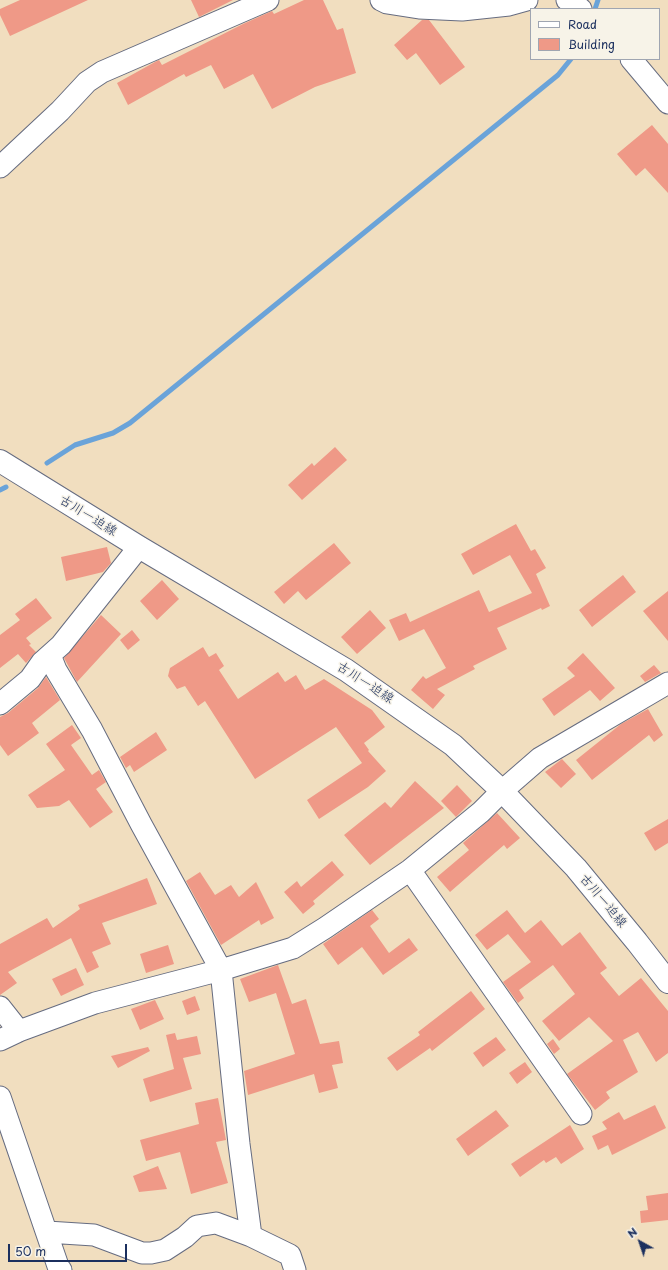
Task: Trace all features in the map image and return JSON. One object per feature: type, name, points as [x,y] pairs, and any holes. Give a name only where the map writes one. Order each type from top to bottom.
[{"type":"main road","name":"古川一迫線","points":[[0,461],[139,547],[346,670],[453,746],[502,790],[576,868],[668,982]]},
{"type":"street","points":[[0,167],[60,111],[87,82],[102,72],[268,0]]},
{"type":"street","points":[[381,0],[387,3],[420,8],[462,10],[509,5],[527,0]]},
{"type":"street","points":[[567,0],[579,8]]},
{"type":"street","points":[[632,60],[668,103]]},
{"type":"street","points":[[0,704],[30,679],[50,655],[61,645],[139,547]]},
{"type":"street","points":[[50,655],[56,670],[92,730],[141,824],[221,970],[239,1144],[251,1236]]},
{"type":"street","points":[[0,1040],[19,1031],[95,1003],[221,970],[293,948],[410,870],[482,812],[502,790],[540,758],[668,683]]},
{"type":"street","points":[[410,870],[581,1114]]},
{"type":"street","points":[[0,1007],[19,1031]]},
{"type":"street","points":[[0,1097],[58,1266],[61,1270]]},
{"type":"street","points":[[47,1232],[94,1235],[142,1253],[165,1250],[185,1238],[198,1226],[216,1223],[251,1236],[290,1255],[294,1270]]},
{"type":"building","points":[[20,0],[88,0],[10,36],[0,15],[0,9]]},
{"type":"building","points":[[191,0],[233,0],[199,17]]},
{"type":"building","points":[[304,0],[323,0],[337,30],[343,28],[356,73],[315,87],[272,109],[253,74],[224,89],[211,65],[186,77],[184,74],[128,105],[117,83],[159,60],[162,65],[243,24],[272,11],[274,14]]},
{"type":"building","points":[[422,20],[429,20],[465,67],[440,85],[416,53],[407,60],[394,45]]},
{"type":"building","points":[[652,125],[668,144],[668,193],[645,168],[636,176],[617,154]]},
{"type":"building","points":[[335,447],[347,460],[302,500],[288,485],[312,463],[314,466]]},
{"type":"building","points":[[516,524],[531,551],[535,549],[546,568],[536,574],[550,606],[542,610],[541,608],[497,628],[507,649],[473,666],[475,669],[437,689],[445,695],[433,709],[411,690],[423,676],[426,679],[446,668],[424,629],[399,641],[389,620],[406,613],[410,622],[479,590],[489,612],[532,593],[510,555],[473,575],[461,554]]},
{"type":"building","points":[[334,543],[351,563],[306,600],[298,591],[284,604],[274,592]]},
{"type":"building","points":[[107,547],[111,563],[103,572],[66,581],[61,557]]},
{"type":"building","points":[[623,575],[636,592],[592,627],[579,610]]},
{"type":"building","points":[[162,580],[179,599],[157,620],[140,601]]},
{"type":"building","points":[[668,591],[668,641],[643,611]]},
{"type":"building","points":[[36,598],[52,618],[26,638],[31,644],[29,645],[36,652],[26,663],[18,654],[0,668],[0,635],[20,620],[15,614]]},
{"type":"building","points":[[370,610],[386,628],[357,654],[341,637]]},
{"type":"building","points":[[101,615],[121,634],[77,682],[64,658]]},
{"type":"building","points":[[132,630],[140,640],[128,650],[120,640]]},
{"type":"building","points":[[203,647],[209,657],[216,653],[224,666],[219,670],[238,699],[278,672],[285,682],[296,675],[305,690],[324,679],[372,710],[385,727],[364,743],[369,750],[368,751],[386,771],[368,787],[319,819],[307,800],[362,763],[336,727],[255,779],[205,701],[198,706],[185,686],[177,689],[168,676],[170,668]]},
{"type":"building","points":[[583,653],[615,688],[600,701],[590,690],[554,716],[542,699],[575,676],[567,668]]},
{"type":"building","points":[[654,665],[661,673],[645,682],[640,676]]},
{"type":"building","points":[[46,677],[60,700],[32,723],[39,733],[8,756],[0,745],[0,717],[8,713],[38,688]]},
{"type":"building","points":[[648,709],[663,735],[654,742],[649,735],[592,780],[576,760],[621,724]]},
{"type":"building","points":[[72,725],[81,738],[71,745],[92,775],[99,770],[106,782],[96,789],[113,812],[90,828],[69,800],[59,806],[37,808],[28,795],[65,770],[46,744]]},
{"type":"building","points":[[156,732],[167,750],[134,772],[130,765],[126,768],[120,757]]},
{"type":"building","points":[[562,759],[576,774],[561,788],[545,772]]},
{"type":"building","points":[[415,781],[444,808],[370,865],[344,835],[385,802],[391,808]]},
{"type":"building","points":[[457,785],[472,801],[456,817],[441,801]]},
{"type":"building","points":[[497,813],[520,838],[507,849],[504,845],[450,892],[437,877],[469,850],[463,843]]},
{"type":"building","points":[[668,819],[668,843],[655,851],[644,833]]},
{"type":"building","points":[[332,861],[344,875],[313,901],[315,904],[303,914],[284,892],[297,881],[301,887]]},
{"type":"building","points":[[200,872],[215,895],[231,885],[239,897],[256,882],[274,918],[261,925],[259,920],[221,945],[186,881]]},
{"type":"building","points":[[147,878],[157,904],[102,923],[111,944],[92,952],[99,967],[87,973],[71,938],[8,972],[17,983],[0,995],[0,944],[47,918],[53,928],[80,909],[78,905]]},
{"type":"building","points":[[372,910],[379,919],[370,926],[389,953],[409,938],[418,950],[383,975],[362,947],[338,965],[323,944]]},
{"type":"building","points":[[507,910],[525,933],[541,920],[562,946],[580,932],[607,968],[600,973],[619,996],[641,978],[668,1011],[668,1053],[656,1062],[638,1032],[623,1040],[638,1072],[606,1092],[610,1098],[595,1110],[567,1074],[613,1041],[589,1017],[559,1041],[542,1021],[575,994],[553,965],[519,990],[524,998],[518,1003],[503,982],[531,962],[508,934],[487,950],[475,935]]},
{"type":"building","points":[[168,945],[174,964],[146,973],[140,954]]},
{"type":"building","points":[[278,965],[292,1004],[306,999],[320,1044],[339,1041],[343,1063],[332,1065],[338,1088],[319,1093],[314,1074],[248,1095],[244,1071],[295,1054],[276,993],[249,1002],[240,979]]},
{"type":"building","points":[[76,968],[84,985],[61,996],[52,979]]},
{"type":"building","points":[[471,991],[485,1009],[432,1051],[430,1048],[397,1071],[387,1058],[420,1035],[418,1032]]},
{"type":"building","points":[[195,996],[200,1010],[187,1015],[182,1001]]},
{"type":"building","points":[[155,1000],[164,1019],[140,1030],[131,1009]]},
{"type":"building","points":[[175,1033],[177,1040],[197,1036],[201,1054],[183,1058],[192,1089],[150,1102],[143,1079],[174,1069],[166,1035]]},
{"type":"building","points":[[496,1037],[506,1050],[483,1067],[473,1053]]},
{"type":"building","points":[[553,1039],[560,1049],[554,1054],[547,1044]]},
{"type":"building","points":[[148,1047],[150,1051],[118,1068],[111,1056]]},
{"type":"building","points":[[525,1062],[532,1072],[517,1084],[509,1073]]},
{"type":"building","points":[[218,1098],[226,1140],[216,1142],[228,1183],[191,1194],[180,1152],[146,1161],[140,1140],[199,1124],[195,1103]]},
{"type":"building","points":[[655,1105],[666,1128],[612,1155],[608,1145],[598,1150],[592,1136],[607,1129],[602,1122],[619,1112],[624,1120]]},
{"type":"building","points":[[496,1110],[509,1126],[468,1156],[456,1139]]},
{"type":"building","points":[[570,1125],[584,1149],[561,1164],[556,1157],[546,1163],[544,1160],[520,1177],[511,1164]]},
{"type":"building","points":[[158,1166],[167,1189],[139,1192],[133,1176]]},
{"type":"building","points":[[668,1193],[668,1220],[641,1223],[640,1211],[648,1210],[646,1196]]},
{"type":"waterway","points":[[595,8],[598,0]]},
{"type":"waterway","points":[[47,463],[75,445],[113,433],[130,423],[558,75],[570,60]]},
{"type":"waterway","points":[[0,490],[6,487]]}]
